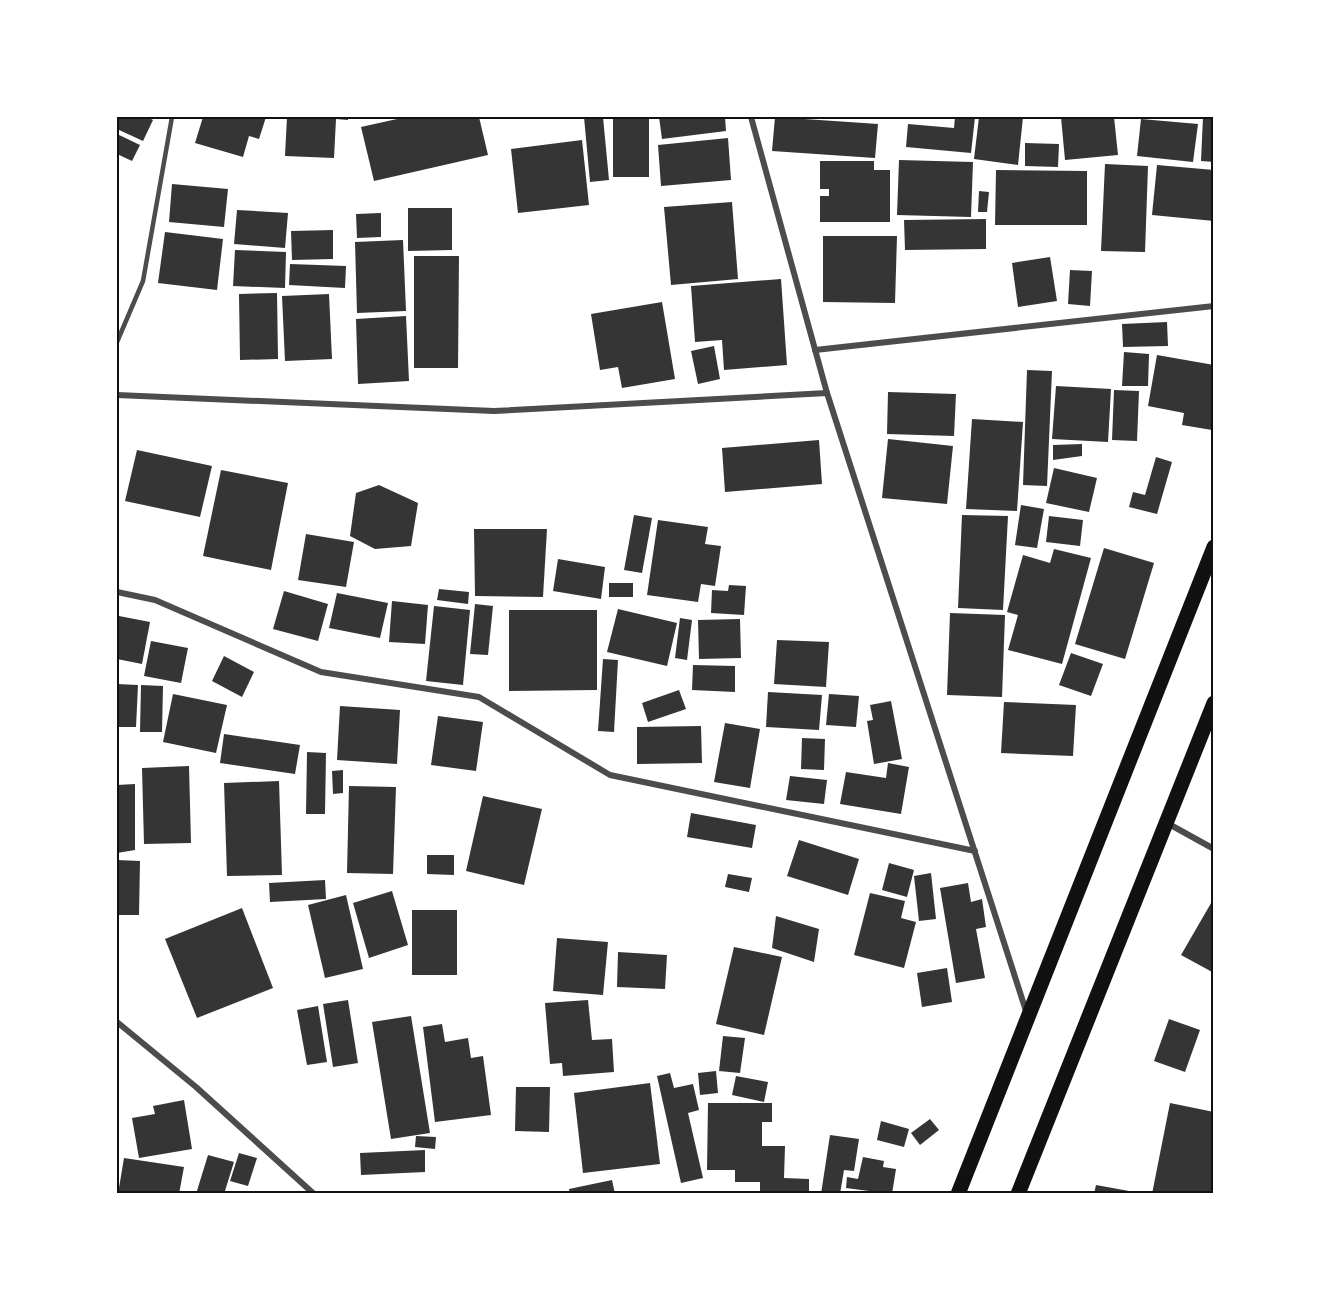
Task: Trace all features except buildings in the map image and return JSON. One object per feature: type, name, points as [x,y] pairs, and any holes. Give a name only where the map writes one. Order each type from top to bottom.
[{"type":"main road","points":[[958,1194],[1214,547]]},
{"type":"main road","points":[[1018,1194],[1214,703]]},
{"type":"street","points":[[751,117],[827,393],[1028,1018]]},
{"type":"street","points":[[815,350],[1214,306]]},
{"type":"street","points":[[117,395],[494,411],[827,393]]},
{"type":"street","points":[[117,592],[155,600],[321,672],[479,697],[610,774],[975,851]]},
{"type":"street","points":[[1166,823],[1214,849]]},
{"type":"street","points":[[117,1022],[196,1086],[314,1194]]},
{"type":"lane","points":[[117,342],[143,280],[172,117]]}]
